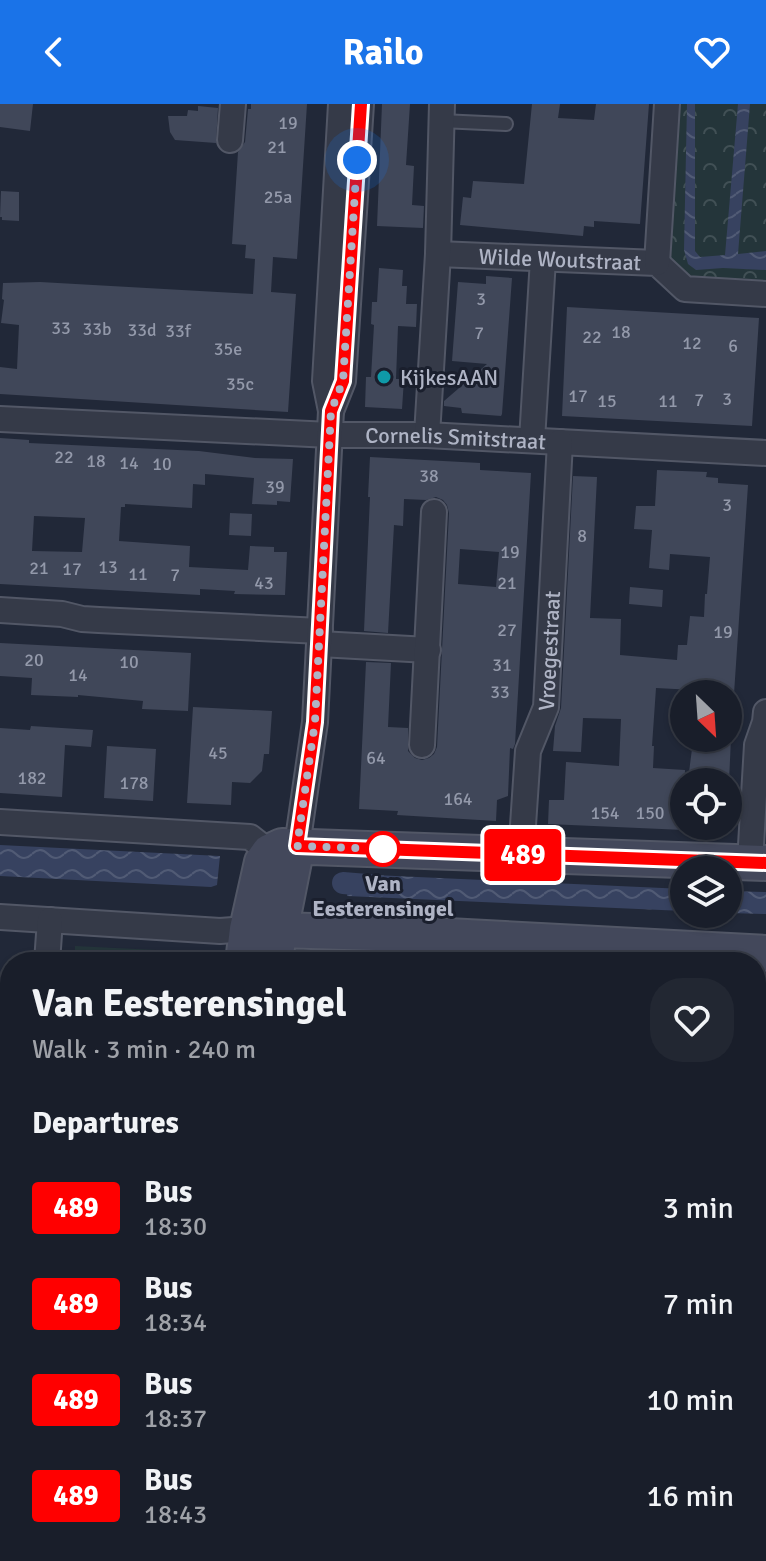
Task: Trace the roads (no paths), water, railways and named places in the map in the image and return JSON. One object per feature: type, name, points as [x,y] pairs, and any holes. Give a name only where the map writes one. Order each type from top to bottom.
[{"type":"street","points":[[230,140],[233,104]]},
{"type":"street","points":[[278,946],[283,849],[315,722],[331,411],[325,381],[341,104]]},
{"type":"street","points":[[331,411],[343,381],[361,104]]},
{"type":"street","points":[[657,263],[667,104]]},
{"type":"street","points":[[427,435],[438,254],[442,112]]},
{"type":"street","name":"Wilde Woutstraat","points":[[438,254],[657,263],[685,289],[766,294]]},
{"type":"street","points":[[532,440],[543,259]]},
{"type":"street","name":"Cornelis Smitstraat","points":[[0,419],[330,435],[427,435],[766,453]]},
{"type":"street","name":"Vroegestraat","points":[[521,855],[528,751],[546,707],[560,442]]},
{"type":"street","points":[[422,745],[434,512]]},
{"type":"street","points":[[0,610],[428,650]]},
{"type":"street","points":[[0,822],[250,837],[283,849],[758,863],[757,745],[766,712]]},
{"type":"street","points":[[245,945],[262,862],[283,849]]},
{"type":"street","points":[[0,917],[220,931],[245,945],[553,952]]},
{"type":"street","points":[[48,952],[50,920]]},
{"type":"lane","points":[[442,112],[506,124]]},
{"type":"water","points":[[687,104],[695,104],[695,251],[700,257],[725,255],[738,104],[750,104],[738,254],[766,251],[766,270],[696,270],[688,264],[684,250]]},
{"type":"water","points":[[0,845],[220,856],[217,885],[0,876]]},
{"type":"water","points":[[352,874],[670,888],[670,910],[347,896]]},
{"type":"water","points":[[742,891],[766,892],[766,914],[742,913]]},
{"type":"waterway","points":[[343,883],[379,886]]},
{"type":"place","name":"KijkesAAN","points":[[384,377]]},
{"type":"place","name":"Van Eesterensingel","points":[[383,849]]}]
